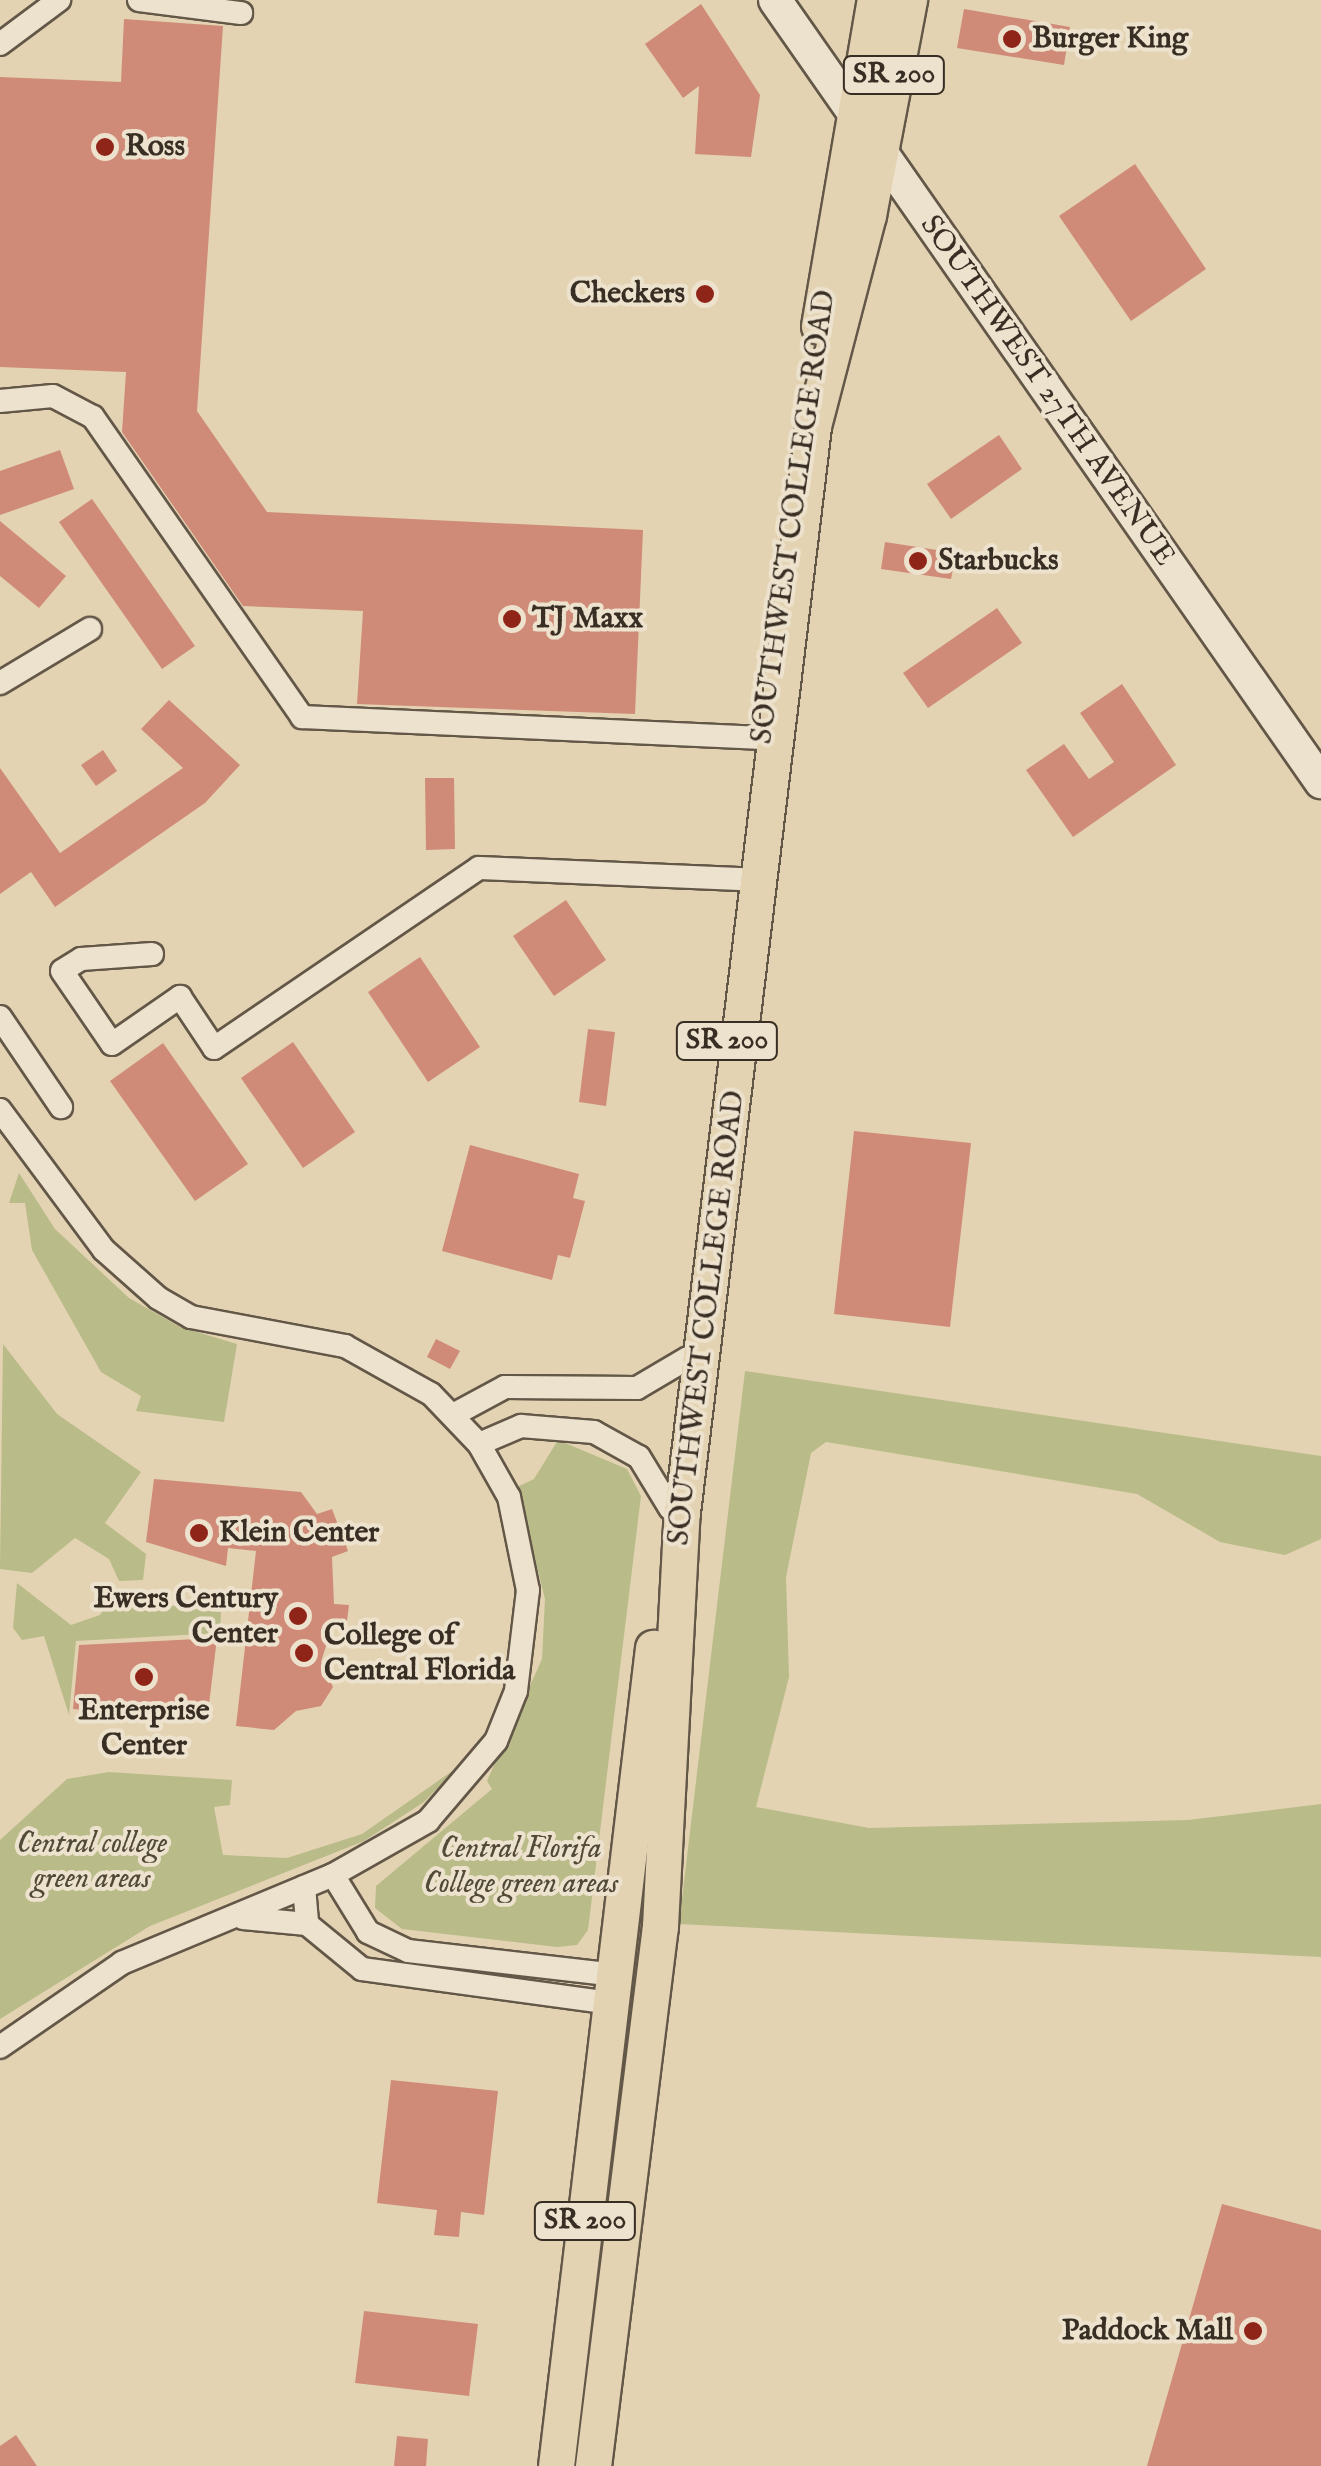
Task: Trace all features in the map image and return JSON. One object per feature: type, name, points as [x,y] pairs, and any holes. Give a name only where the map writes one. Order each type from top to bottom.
[{"type":"main road","name":"SOUTHWEST 27TH AVENUE","points":[[775,0],[1321,782]]},
{"type":"main road","name":"SOUTHWEST COLLEGE ROAD","points":[[556,2466],[763,738],[852,108],[875,0]]},
{"type":"main road","name":"SOUTHWEST COLLEGE ROAD","points":[[593,2466],[660,1926],[682,1512],[814,426],[880,150],[909,0]]},
{"type":"street","points":[[0,44],[59,0]]},
{"type":"street","points":[[139,0],[241,13]]},
{"type":"street","points":[[0,401],[53,396],[93,418],[302,717],[763,738]]},
{"type":"street","points":[[0,683],[90,630]]},
{"type":"street","points":[[152,954],[81,959],[62,971],[112,1044],[180,997],[214,1048],[479,868],[746,880]]},
{"type":"street","points":[[0,1017],[61,1107]]},
{"type":"street","points":[[0,1110],[131,1274],[191,1317],[346,1346],[397,1368],[453,1415],[479,1444],[508,1497],[527,1560],[516,1691],[463,1790],[391,1847],[122,1963],[0,2046]]},
{"type":"street","points":[[453,1415],[505,1387],[637,1388],[688,1358]]},
{"type":"street","points":[[479,1444],[522,1426],[594,1432],[639,1457],[670,1508]]},
{"type":"street","points":[[333,1875],[368,1932],[408,1951],[612,1989]]},
{"type":"street","points":[[304,1887],[307,1924]]},
{"type":"street","points":[[229,1918],[307,1924],[346,1960],[399,1976],[612,1989]]},
{"type":"street","points":[[399,1976],[408,1951]]},
{"type":"green space","points":[[19,1173],[55,1229],[129,1298],[180,1327],[237,1344],[224,1422],[136,1411],[141,1396],[101,1372],[32,1250],[25,1203],[9,1203]]},
{"type":"green space","points":[[3,1344],[57,1414],[141,1472],[105,1523],[146,1554],[143,1580],[119,1581],[109,1559],[75,1538],[32,1573],[0,1569]]},
{"type":"green space","points":[[745,1371],[1321,1456],[1321,1539],[1285,1555],[1220,1542],[1137,1494],[826,1442],[811,1453],[786,1577],[789,1677],[756,1807],[869,1828],[1188,1820],[1321,1804],[1321,1957],[679,1924]]},
{"type":"green space","name":"Central Florifa College green areas","points":[[558,1440],[627,1469],[641,1496],[588,1930],[577,1945],[557,1947],[402,1929],[375,1908],[376,1886],[492,1789],[487,1781],[542,1659],[545,1599],[517,1487],[534,1479]]},
{"type":"green space","points":[[17,1583],[71,1625],[100,1615],[111,1598],[221,1612],[220,1633],[76,1641],[69,1715],[44,1636],[22,1640],[13,1628]]},
{"type":"green space","name":"Central college green areas","points":[[458,1767],[424,1802],[364,1841],[150,1926],[0,2019],[0,1840],[67,1779],[109,1772],[232,1780],[230,1805],[214,1807],[223,1855],[287,1858],[362,1834]]},
{"type":"building","points":[[701,4],[760,95],[751,157],[695,154],[699,86],[683,98],[645,44]]},
{"type":"building","points":[[964,9],[1070,27],[1064,65],[957,48]]},
{"type":"building","points":[[124,19],[223,26],[197,411],[267,512],[643,530],[635,714],[357,704],[363,611],[243,606],[122,432],[126,372],[0,367],[0,77],[121,82]]},
{"type":"building","points":[[1135,164],[1206,269],[1131,321],[1059,216]]},
{"type":"building","points":[[999,435],[1022,469],[951,519],[927,484]]},
{"type":"building","points":[[60,450],[74,489],[0,515],[0,471]]},
{"type":"building","points":[[92,499],[195,646],[162,669],[59,522]]},
{"type":"building","points":[[0,521],[66,576],[39,608],[0,576]]},
{"type":"building","name":"Starbucks","points":[[885,542],[956,553],[951,579],[881,569]]},
{"type":"building","points":[[997,608],[1022,643],[928,708],[903,673]]},
{"type":"building","points":[[1122,684],[1176,765],[1073,837],[1026,770],[1064,744],[1089,779],[1114,762],[1080,713]]},
{"type":"building","points":[[169,700],[240,765],[205,803],[55,907],[31,872],[0,894],[0,768],[60,853],[183,768],[141,729]]},
{"type":"building","points":[[103,750],[117,771],[96,786],[81,765]]},
{"type":"building","points":[[425,778],[454,778],[455,849],[426,850]]},
{"type":"building","points":[[566,900],[606,960],[554,996],[513,936]]},
{"type":"building","points":[[420,957],[480,1047],[428,1082],[368,992]]},
{"type":"building","points":[[588,1029],[615,1032],[606,1106],[579,1102]]},
{"type":"building","points":[[293,1042],[355,1132],[303,1168],[241,1078]]},
{"type":"building","points":[[163,1043],[248,1164],[195,1201],[110,1081]]},
{"type":"building","points":[[854,1131],[971,1143],[950,1327],[834,1314]]},
{"type":"building","points":[[470,1145],[579,1174],[573,1198],[585,1201],[570,1258],[558,1255],[552,1280],[442,1251]]},
{"type":"building","points":[[436,1339],[460,1351],[450,1369],[427,1357]]},
{"type":"building","name":"Ewers Century Center","points":[[154,1479],[301,1492],[317,1514],[332,1509],[348,1551],[332,1557],[334,1604],[349,1605],[346,1629],[332,1627],[321,1662],[333,1687],[321,1706],[296,1711],[274,1730],[236,1726],[256,1551],[228,1548],[226,1566],[146,1542]]},
{"type":"building","name":"Enterprise Center","points":[[217,1638],[207,1721],[73,1709],[79,1645]]},
{"type":"building","points":[[391,2080],[498,2091],[484,2215],[461,2212],[459,2237],[434,2235],[437,2210],[377,2203]]},
{"type":"building","name":"Paddock Mall","points":[[1222,2204],[1321,2230],[1321,2466],[1147,2466]]},
{"type":"building","points":[[364,2311],[478,2324],[469,2396],[355,2383]]},
{"type":"building","points":[[16,2435],[37,2466],[0,2466],[0,2446]]},
{"type":"building","points":[[397,2436],[428,2439],[426,2466],[394,2466]]},
{"type":"place","name":"Burger King","points":[[1012,39]]},
{"type":"place","name":"Ross","points":[[105,147]]},
{"type":"place","name":"Checkers","points":[[705,294]]},
{"type":"place","name":"Starbucks","points":[[918,561]]},
{"type":"place","name":"TJ Maxx","points":[[512,619]]},
{"type":"place","name":"Klein Center","points":[[199,1533]]},
{"type":"place","name":"Ewers Century Center","points":[[298,1616]]},
{"type":"place","name":"College of Central Florida","points":[[304,1653]]},
{"type":"place","name":"Enterprise Center","points":[[144,1677]]},
{"type":"place","name":"Paddock Mall","points":[[1253,2331]]}]
